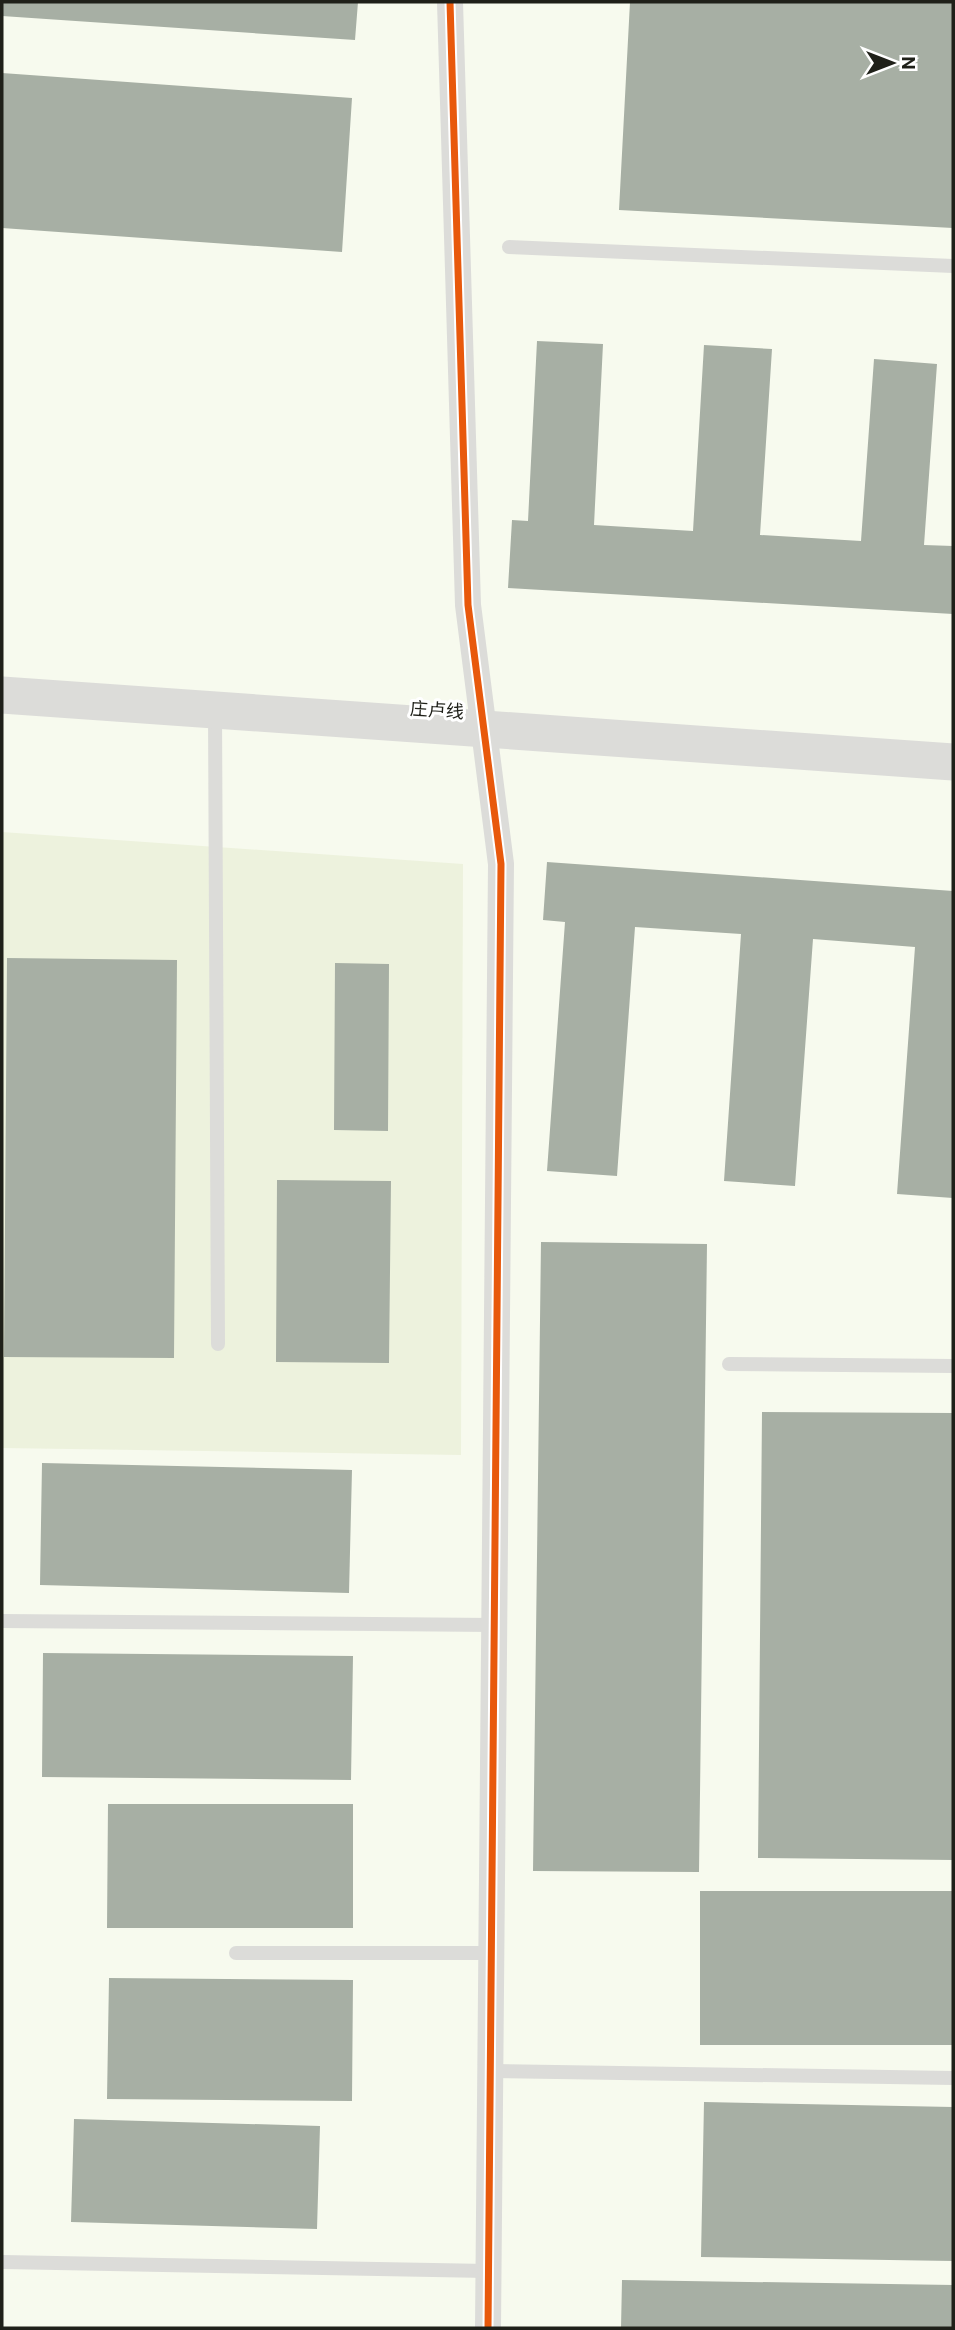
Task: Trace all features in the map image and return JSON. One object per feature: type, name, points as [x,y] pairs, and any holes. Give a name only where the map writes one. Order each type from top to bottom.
[{"type":"main road","name":"庄卢线","points":[[2,695],[953,762]]},
{"type":"street","points":[[450,2],[468,605],[501,864],[488,2328]]},
{"type":"lane","points":[[509,247],[953,266]]},
{"type":"lane","points":[[215,710],[218,1344]]},
{"type":"lane","points":[[729,1364],[953,1366]]},
{"type":"lane","points":[[2,1621],[494,1625]]},
{"type":"lane","points":[[236,1953],[491,1953]]},
{"type":"lane","points":[[490,2071],[953,2078]]},
{"type":"lane","points":[[3,2262],[488,2270]]},
{"type":"shaded area","points":[[2,832],[463,864],[461,1455],[2,1448]]},
{"type":"building","points":[[2,2],[358,2],[355,40],[2,16]]},
{"type":"building","points":[[630,2],[953,2],[953,228],[619,210]]},
{"type":"building","points":[[2,73],[352,98],[342,252],[2,228]]},
{"type":"building","points":[[537,341],[603,344],[594,525],[693,531],[704,345],[772,349],[760,535],[861,541],[874,359],[937,364],[924,545],[953,546],[953,614],[508,588],[512,520],[528,521]]},
{"type":"building","points":[[547,862],[953,891],[953,1198],[897,1194],[915,947],[813,939],[795,1186],[724,1181],[741,934],[635,927],[617,1176],[547,1171],[565,922],[543,920]]},
{"type":"building","points":[[7,958],[177,960],[174,1358],[4,1357]]},
{"type":"building","points":[[335,963],[389,964],[388,1131],[334,1130]]},
{"type":"building","points":[[277,1180],[391,1181],[389,1363],[276,1362]]},
{"type":"building","points":[[541,1242],[707,1244],[699,1872],[533,1871]]},
{"type":"building","points":[[762,1412],[953,1413],[953,1860],[758,1858]]},
{"type":"building","points":[[42,1463],[352,1470],[349,1593],[40,1585]]},
{"type":"building","points":[[43,1653],[353,1656],[351,1780],[42,1777]]},
{"type":"building","points":[[108,1804],[353,1804],[353,1928],[107,1928]]},
{"type":"building","points":[[700,1891],[953,1891],[953,2045],[700,2045]]},
{"type":"building","points":[[109,1978],[353,1980],[352,2101],[107,2099]]},
{"type":"building","points":[[704,2102],[953,2107],[953,2261],[701,2257]]},
{"type":"building","points":[[74,2119],[320,2126],[317,2229],[71,2222]]},
{"type":"building","points":[[622,2280],[953,2285],[953,2328],[621,2328]]},
{"type":"cycle path","points":[[450,2],[468,605],[501,864],[488,2328]]}]
